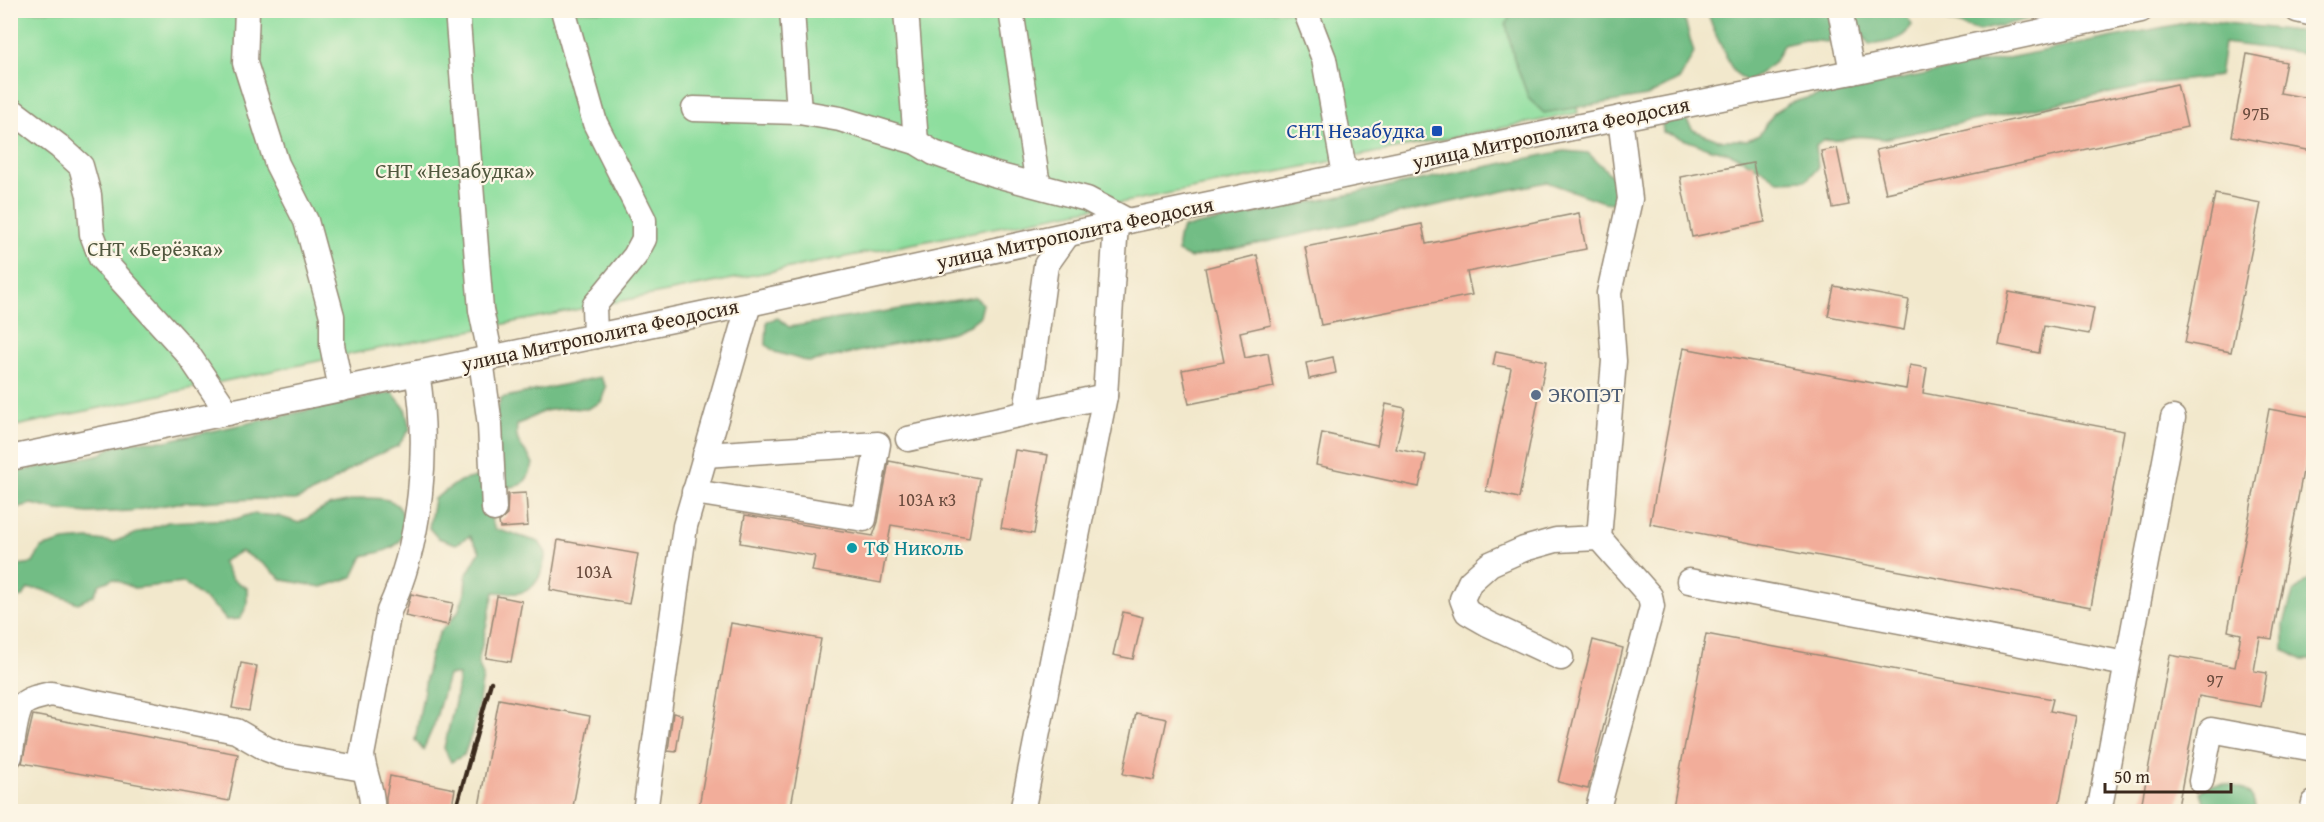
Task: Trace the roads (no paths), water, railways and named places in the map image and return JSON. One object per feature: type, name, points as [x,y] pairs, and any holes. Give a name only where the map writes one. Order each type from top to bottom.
[{"type":"street","points":[[247,10],[245,63],[277,164],[306,221],[332,316],[332,345],[341,389]]},
{"type":"street","points":[[457,10],[486,359],[494,509]]},
{"type":"street","points":[[563,10],[595,123],[644,220],[644,238],[635,256],[594,306],[595,336]]},
{"type":"street","points":[[792,10],[800,112]]},
{"type":"street","points":[[906,10],[916,142]]},
{"type":"street","points":[[1011,10],[1038,185]]},
{"type":"street","points":[[1305,10],[1324,59],[1345,175]]},
{"type":"street","points":[[1839,10],[1852,72]]},
{"type":"street","name":"улица Митрополита Феодосия","points":[[10,458],[749,304],[1345,175],[1852,72],[2141,10]]},
{"type":"street","points":[[2297,10],[2313,14]]},
{"type":"street","points":[[10,109],[81,166],[89,195],[92,234],[101,258],[188,354],[228,413]]},
{"type":"street","points":[[694,109],[800,112],[840,119],[916,142],[934,153],[993,174],[1087,199],[1122,223],[1105,396],[1022,812]]},
{"type":"street","points":[[1597,812],[1652,607],[1650,596],[1599,538],[1614,361],[1609,294],[1630,199],[1620,118]]},
{"type":"street","points":[[1026,413],[1046,266],[1068,234]]},
{"type":"street","points":[[645,812],[685,526],[749,304]]},
{"type":"street","points":[[372,812],[373,799],[363,769],[362,755],[389,611],[398,592],[412,543],[424,440],[423,406],[417,373]]},
{"type":"street","points":[[908,439],[1105,396]]},
{"type":"street","points":[[2099,812],[2173,418]]},
{"type":"street","points":[[694,492],[864,519],[878,444],[705,454]]},
{"type":"street","points":[[1561,658],[1467,612],[1462,599],[1470,582],[1490,564],[1507,556],[1556,540],[1599,538]]},
{"type":"street","points":[[1689,581],[2127,664]]},
{"type":"street","points":[[10,756],[18,714],[22,705],[32,699],[51,694],[236,731],[267,749],[283,755],[363,769]]},
{"type":"street","points":[[2201,782],[2211,730],[2313,749]]},
{"type":"street","points":[[2312,812],[2313,803]]},
{"type":"railway","points":[[455,812],[491,682]]},
{"type":"place","name":"СНТ Незабудка","points":[[1437,131]]},
{"type":"place","name":"ЭКОПЭТ","points":[[1536,395]]},
{"type":"place","name":"ТФ Николь","points":[[852,548]]},
{"type":"park label","name":"СНТ «Незабудка»","points":[[455,171]]},
{"type":"park label","name":"СНТ «Берёзка»","points":[[155,249]]}]
